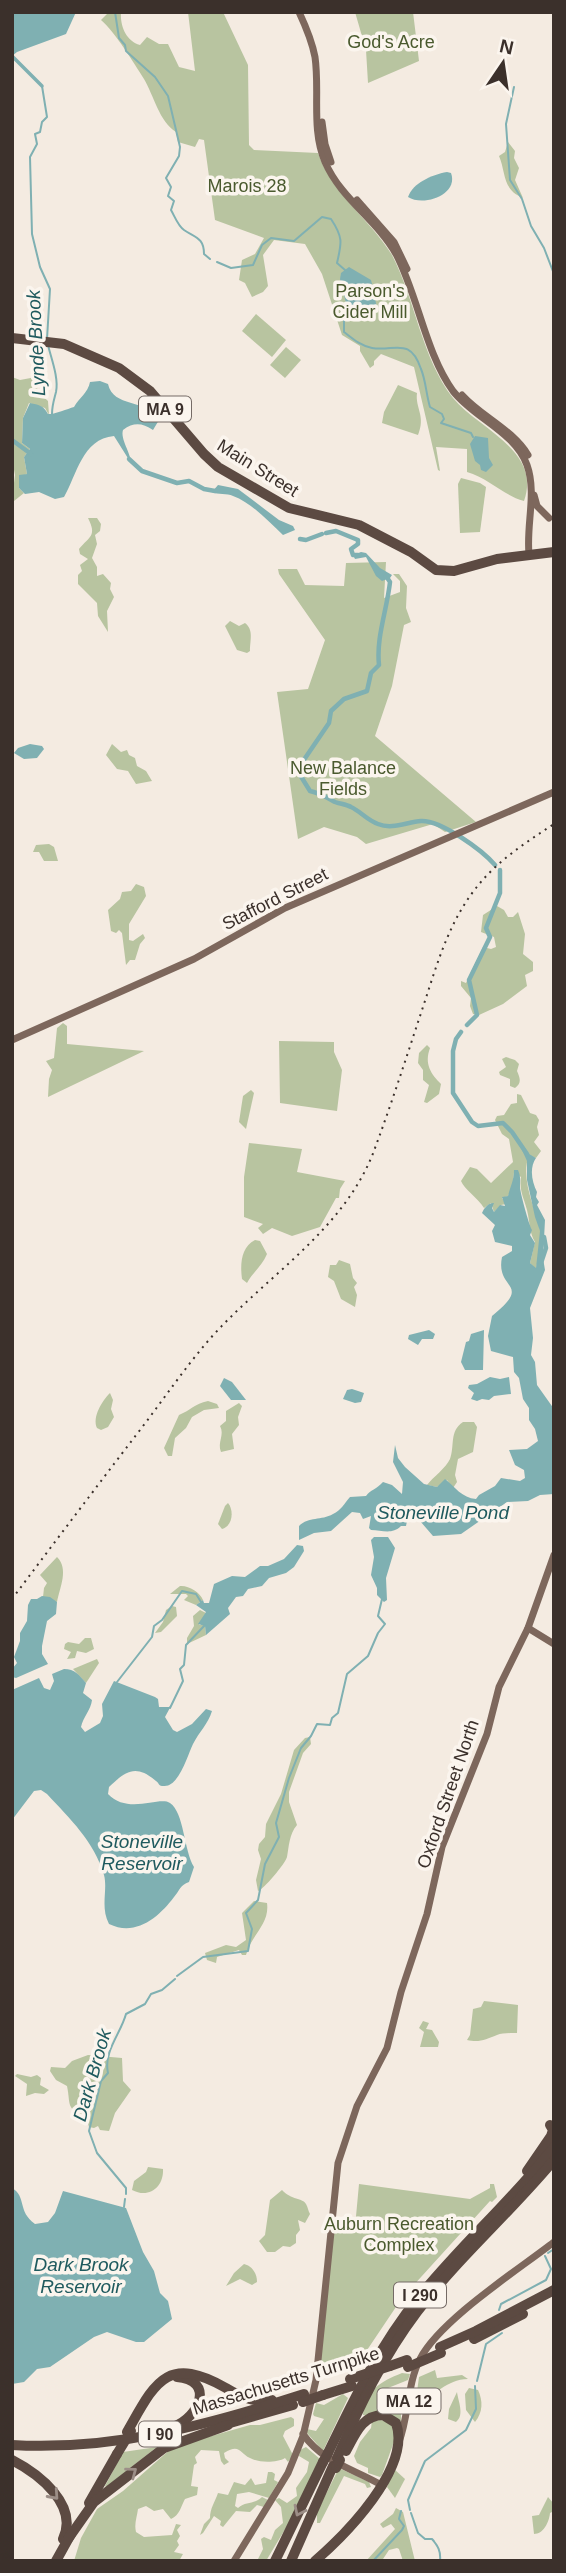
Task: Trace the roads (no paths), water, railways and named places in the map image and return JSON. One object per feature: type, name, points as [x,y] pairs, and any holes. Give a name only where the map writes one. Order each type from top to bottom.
[{"type":"highway","name":"Main Street","points":[[12,338],[47,342],[84,351],[130,375],[150,391],[212,462],[289,508],[359,525],[411,552],[440,571],[454,571],[492,560],[554,552]]},
{"type":"highway","points":[[487,2220],[550,2138],[553,2130],[550,2124]]},
{"type":"highway","name":"I 290","points":[[291,2561],[365,2379],[390,2337],[418,2298],[554,2147]]},
{"type":"highway","name":"I 290","points":[[273,2561],[333,2463],[376,2375],[413,2318],[435,2290],[554,2160]]},
{"type":"highway","name":"Massachusetts Turnpike","points":[[441,2350],[554,2290]]},
{"type":"highway","name":"Massachusetts Turnpike","points":[[12,2445],[79,2445],[129,2434],[198,2425],[303,2398],[408,2363],[495,2329],[554,2298]]},
{"type":"highway","points":[[129,2434],[155,2386],[174,2374],[202,2375],[238,2395],[258,2401],[303,2398]]},
{"type":"highway","points":[[54,2561],[115,2454],[154,2392],[172,2378],[182,2378],[196,2386],[200,2397],[199,2404],[189,2418],[175,2426],[129,2434]]},
{"type":"highway","name":"Massachusetts Turnpike","points":[[12,2451],[67,2452],[116,2448],[179,2437],[242,2420],[303,2398]]},
{"type":"highway","points":[[333,2463],[364,2422],[382,2415],[393,2419],[398,2428],[393,2462]]},
{"type":"highway","points":[[64,2542],[96,2501],[164,2448],[242,2420]]},
{"type":"highway","points":[[12,2460],[28,2470],[61,2502],[67,2522],[64,2542]]},
{"type":"highway","name":"MA 12","points":[[315,2561],[367,2508],[383,2486],[393,2462]]},
{"type":"main road","points":[[302,12],[318,50],[323,132],[332,166],[347,189],[399,249],[444,366],[454,385],[470,402],[512,435],[526,451],[535,477],[530,508]]},
{"type":"main road","points":[[302,12],[313,50],[318,137],[326,163],[341,188],[383,236],[395,254],[448,383],[468,408],[509,440],[521,453],[530,478],[529,555]]},
{"type":"main road","points":[[534,495],[537,506],[550,517]]},
{"type":"main road","name":"Stafford Street","points":[[12,1040],[194,959],[285,908],[554,792]]},
{"type":"main road","name":"Oxford Street North","points":[[303,2434],[316,2380],[336,2168],[356,2108],[386,2049],[401,1992],[427,1914],[442,1847],[487,1734],[499,1687],[528,1628],[554,1555]]},
{"type":"main road","points":[[528,1628],[554,1644]]},
{"type":"main road","name":"MA 12","points":[[393,2462],[405,2426],[413,2376],[425,2351],[438,2335],[467,2310],[554,2242]]},
{"type":"main road","points":[[234,2561],[288,2473],[303,2434],[316,2450],[328,2459],[383,2486]]},
{"type":"water","points":[[12,12],[76,12],[66,34],[12,56]]},
{"type":"water","points":[[451,173],[452,181],[445,193],[422,201],[408,197],[423,180]]},
{"type":"water","points":[[349,267],[371,280],[377,308],[371,315],[352,316],[348,311],[340,279],[341,273]]},
{"type":"water","points":[[90,382],[108,384],[116,397],[153,413],[159,420],[153,430],[138,424],[123,430],[131,463],[114,436],[95,444],[82,459],[64,497],[55,499],[39,492],[25,494],[19,488],[19,475],[27,474],[24,457],[30,449],[22,443],[23,418],[30,403],[40,406],[48,414],[60,412],[74,407]]},
{"type":"water","points":[[475,436],[488,438],[489,458],[493,465],[486,472],[481,470],[475,461],[470,444]]},
{"type":"water","points":[[218,485],[238,489],[295,530],[283,535],[247,503],[231,495],[212,492]]},
{"type":"water","points":[[366,553],[380,568],[392,575],[390,578],[382,581],[376,576],[366,557],[355,559],[353,555]]},
{"type":"water","points":[[30,744],[42,746],[44,749],[37,758],[24,759],[14,753],[18,748]]},
{"type":"water","name":"Stoneville Pond","points":[[522,1150],[536,1158],[532,1166],[533,1179],[539,1202],[537,1205],[545,1220],[545,1270],[530,1308],[533,1338],[531,1355],[535,1362],[537,1385],[554,1409],[554,1494],[540,1495],[528,1501],[507,1502],[461,1534],[433,1536],[414,1514],[408,1516],[406,1526],[398,1529],[371,1530],[371,1516],[363,1519],[360,1513],[352,1512],[331,1531],[314,1533],[299,1540],[299,1526],[303,1523],[333,1514],[350,1497],[366,1496],[383,1482],[392,1485],[402,1494],[403,1482],[393,1462],[395,1445],[398,1458],[424,1484],[437,1487],[445,1479],[471,1498],[476,1499],[495,1486],[501,1478],[520,1481],[525,1478],[524,1470],[515,1465],[509,1450],[527,1449],[538,1441],[535,1429],[529,1420],[529,1408],[523,1399],[519,1378],[514,1372],[513,1357],[491,1351],[488,1336],[492,1316],[504,1305],[512,1291],[501,1268],[502,1257],[512,1251],[512,1246],[495,1242],[492,1231],[495,1225],[482,1213],[486,1206],[492,1203],[494,1212],[500,1205],[505,1206],[502,1197],[508,1196],[514,1170],[518,1170],[521,1195],[532,1230],[530,1235],[535,1243],[530,1263],[536,1268],[540,1231],[527,1180],[527,1161]]},
{"type":"water","points":[[429,1330],[435,1334],[433,1339],[422,1339],[418,1345],[408,1339],[409,1335]]},
{"type":"water","points":[[484,1330],[483,1370],[465,1370],[461,1362],[466,1342],[471,1334]]},
{"type":"water","points":[[490,1377],[509,1377],[511,1394],[494,1396],[489,1400],[471,1399],[474,1393],[468,1388],[469,1385]]},
{"type":"water","points":[[224,1378],[232,1382],[246,1400],[231,1400],[220,1386]]},
{"type":"water","points":[[347,1390],[364,1393],[361,1402],[343,1399]]},
{"type":"water","points":[[374,1537],[388,1537],[395,1548],[386,1578],[387,1600],[384,1602],[377,1595],[371,1575],[374,1557],[371,1540]]},
{"type":"water","points":[[297,1545],[303,1546],[304,1551],[294,1567],[286,1573],[269,1578],[262,1586],[248,1589],[243,1596],[236,1597],[228,1608],[230,1614],[206,1635],[205,1626],[198,1624],[206,1612],[196,1605],[203,1600],[204,1603],[209,1603],[214,1584],[232,1576],[245,1577],[260,1566],[268,1566],[284,1559]]},
{"type":"water","points":[[42,1596],[57,1602],[56,1614],[47,1621],[42,1646],[42,1654],[48,1664],[16,1678],[12,1677],[12,1669],[17,1663],[14,1657],[20,1633],[27,1621],[28,1605],[31,1599]]},
{"type":"water","name":"Stoneville Reservoir","points":[[64,1669],[74,1671],[81,1677],[86,1683],[83,1693],[92,1700],[81,1727],[85,1732],[100,1723],[103,1716],[102,1704],[114,1681],[155,1697],[159,1707],[169,1707],[172,1704],[165,1717],[177,1732],[192,1724],[206,1709],[212,1711],[178,1776],[169,1785],[161,1786],[149,1775],[136,1771],[125,1774],[109,1787],[108,1794],[125,1803],[170,1803],[181,1823],[194,1867],[189,1882],[182,1886],[168,1904],[154,1918],[137,1926],[128,1928],[109,1924],[105,1911],[105,1881],[100,1863],[80,1831],[47,1794],[41,1790],[34,1791],[12,1820],[12,1690],[39,1678],[44,1688],[50,1690],[54,1681],[52,1674]]},
{"type":"water","name":"Dark Brook Reservoir","points":[[12,2188],[17,2192],[29,2219],[35,2224],[48,2222],[55,2213],[63,2191],[126,2208],[143,2252],[154,2271],[160,2293],[168,2301],[172,2319],[144,2342],[107,2332],[94,2337],[50,2367],[37,2369],[24,2382],[12,2384]]},
{"type":"waterway","points":[[115,12],[119,38],[126,51],[155,77],[168,96],[180,147],[179,156],[166,178],[171,187],[168,196],[174,201],[171,210],[178,224],[201,241],[204,254],[210,259]]},
{"type":"waterway","name":"Lynde Brook","points":[[12,56],[42,86]]},
{"type":"waterway","name":"Lynde Brook","points":[[42,86],[47,117],[42,122],[40,132],[35,134],[37,144],[30,157],[32,234],[40,267],[50,289],[47,339]]},
{"type":"waterway","points":[[514,87],[506,124],[510,180],[522,199],[531,226],[544,248],[554,274]]},
{"type":"waterway","points":[[217,262],[231,268],[253,265],[262,245],[271,238],[294,241],[322,217],[331,219],[338,231],[340,245],[337,263],[345,270]]},
{"type":"waterway","points":[[349,309],[344,312],[344,332],[368,347],[401,348],[412,352],[423,374],[430,407],[442,414],[444,419],[441,423],[471,433],[473,437]]},
{"type":"waterway","name":"Lynde Brook","points":[[48,345],[56,381],[52,414]]},
{"type":"waterway","points":[[12,440],[31,454]]},
{"type":"waterway","points":[[129,459],[142,471],[177,483],[189,481],[215,491]]},
{"type":"waterway","points":[[326,533],[336,531],[358,540],[358,544],[351,549],[353,555],[358,555]]},
{"type":"waterway","points":[[300,539],[306,540],[322,534]]},
{"type":"waterway","points":[[386,576],[390,582],[380,634],[379,665],[371,673],[367,691],[344,699],[331,711],[329,723],[297,770],[310,791],[349,806],[374,822],[383,826],[421,821],[439,825],[471,844],[495,865]]},
{"type":"waterway","points":[[467,1025],[477,1015],[469,980],[490,937],[486,928],[500,893],[500,870]]},
{"type":"waterway","points":[[461,1032],[453,1051],[453,1093],[472,1122],[478,1126],[503,1123],[527,1154]]},
{"type":"waterway","points":[[541,1263],[546,1248],[544,1237]]},
{"type":"waterway","points":[[117,1682],[152,1637],[154,1626],[162,1620],[182,1591],[196,1594],[201,1602]]},
{"type":"waterway","name":"Dark Brook","points":[[177,1976],[203,1957],[248,1951],[252,1929],[246,1913],[258,1900],[265,1864],[279,1837],[276,1823],[289,1778],[301,1748],[317,1724],[330,1725],[332,1718],[338,1713],[347,1674],[368,1656],[385,1624],[378,1616],[382,1599]]},
{"type":"waterway","points":[[170,1708],[183,1681],[180,1669],[184,1665],[186,1645],[205,1625]]},
{"type":"waterway","name":"Dark Brook","points":[[126,2194],[126,2188],[97,2153],[89,2131],[101,2081],[108,2073],[110,2050],[126,2014],[145,2004],[151,1994],[162,1990],[175,1979]]},
{"type":"waterway","name":"Dark Brook","points":[[124,2207],[125,2199]]},
{"type":"waterway","name":"Dark Brook","points":[[548,2253],[554,2249]]},
{"type":"waterway","name":"Dark Brook","points":[[499,2310],[501,2304],[546,2280],[551,2269],[545,2256]]},
{"type":"waterway","name":"Dark Brook","points":[[477,2381],[486,2344],[502,2333]]},
{"type":"waterway","name":"Dark Brook","points":[[410,2510],[408,2500],[425,2461],[466,2430],[476,2409],[475,2386]]},
{"type":"waterway","points":[[373,2561],[402,2530],[404,2526],[399,2519],[401,2511]]},
{"type":"waterway","name":"Dark Brook","points":[[411,2513],[418,2533],[425,2539],[432,2539],[437,2546],[440,2561]]},
{"type":"railway","points":[[12,1599],[208,1341],[320,1233],[358,1184],[372,1156],[439,959],[458,915],[493,869],[554,824]]},
{"type":"park label","name":"God's Acre","points":[[391,42]]},
{"type":"park label","name":"Marois 28","points":[[247,186]]},
{"type":"park label","name":"Parson's Cider Mill","points":[[370,301]]},
{"type":"park label","name":"New Balance Fields","points":[[343,778]]},
{"type":"park label","name":"Auburn Recreation Complex","points":[[399,2234]]}]
